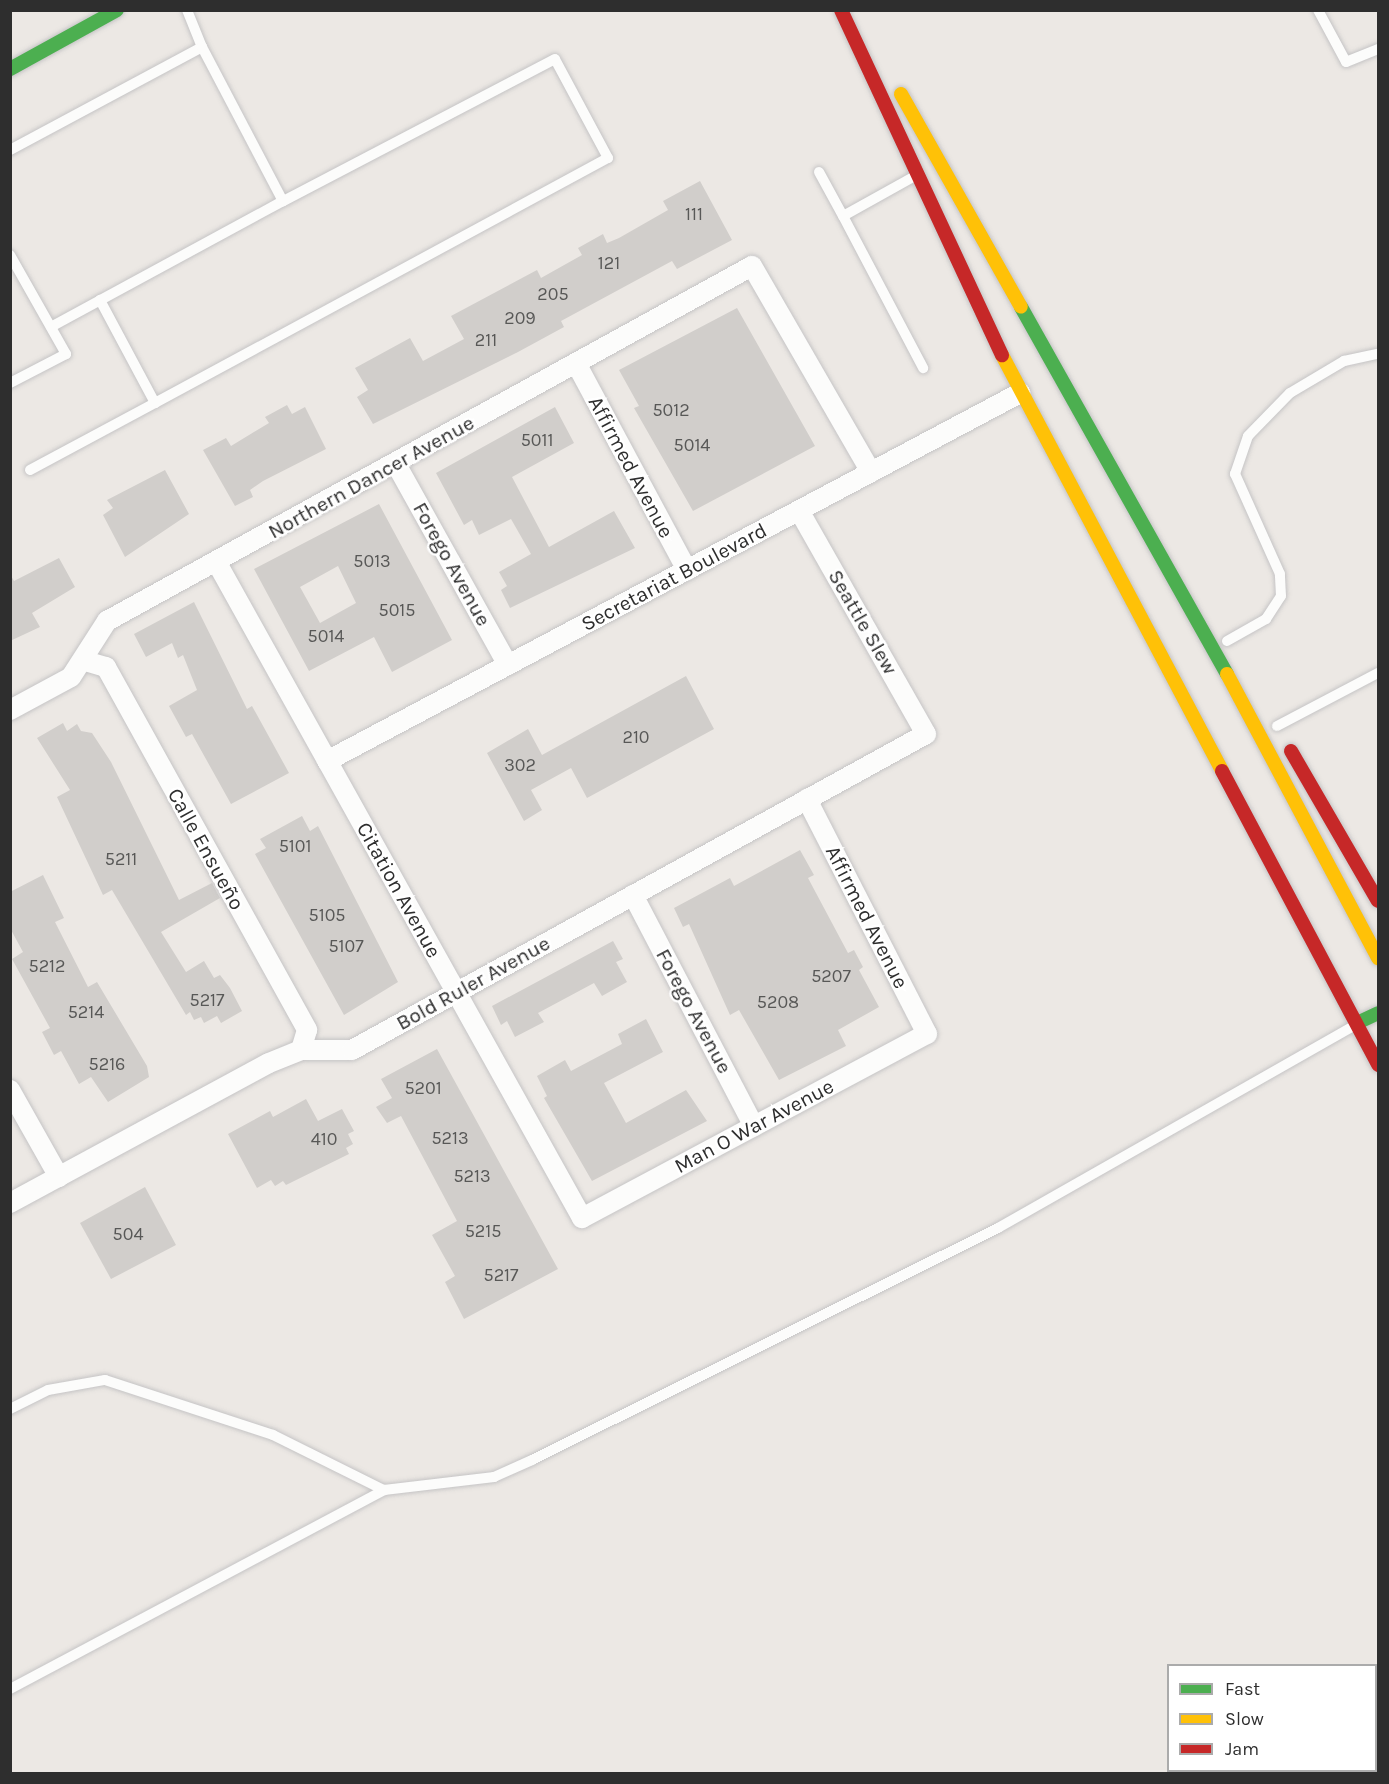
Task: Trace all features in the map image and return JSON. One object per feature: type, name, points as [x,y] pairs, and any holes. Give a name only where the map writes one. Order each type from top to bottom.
[{"type":"main road","points":[[10,69],[117,10]]},
{"type":"main road","points":[[841,10],[1020,393],[1358,1023],[1378,1065]]},
{"type":"main road","points":[[852,10],[880,56]]},
{"type":"main road","points":[[977,197],[892,75],[1198,620],[1378,958]]},
{"type":"main road","points":[[1217,623],[1230,645]]},
{"type":"main road","points":[[1274,721],[1378,901]]},
{"type":"main road","points":[[1358,1023],[1378,1013]]},
{"type":"street","name":"Northern Dancer Avenue","points":[[10,710],[71,677],[85,661],[107,621],[217,563],[752,266],[871,472]]},
{"type":"street","name":"Affirmed Avenue","points":[[576,363],[687,570]]},
{"type":"street","name":"Secretariat Boulevard","points":[[327,761],[1020,393]]},
{"type":"street","name":"Forego Avenue","points":[[396,464],[508,664]]},
{"type":"street","name":"Seattle Slew","points":[[799,510],[926,734]]},
{"type":"street","name":"Citation Avenue","points":[[217,563],[582,1218]]},
{"type":"street","name":"Calle Ensueño","points":[[85,661],[106,667],[307,1030],[300,1050]]},
{"type":"street","name":"Bold Ruler Avenue","points":[[10,1203],[300,1050],[352,1050],[926,734]]},
{"type":"street","name":"Affirmed Avenue","points":[[807,799],[927,1034]]},
{"type":"street","name":"Forego Avenue","points":[[633,895],[754,1126]]},
{"type":"street","name":"Man O War Avenue","points":[[582,1218],[927,1034]]},
{"type":"street","points":[[10,1090],[59,1177]]},
{"type":"lane","points":[[187,10],[202,47],[284,201]]},
{"type":"lane","points":[[1318,10],[1346,62],[1378,49]]},
{"type":"lane","points":[[10,150],[202,47]]},
{"type":"lane","points":[[30,470],[608,158],[555,59],[284,201],[51,327]]},
{"type":"lane","points":[[819,172],[923,368]]},
{"type":"lane","points":[[843,216],[918,174]]},
{"type":"lane","points":[[10,255],[66,354],[10,383]]},
{"type":"lane","points":[[100,300],[155,403]]},
{"type":"lane","points":[[1230,645],[1266,619],[1281,596],[1280,574],[1235,474],[1248,436],[1290,393],[1344,361],[1378,354]]},
{"type":"lane","points":[[1274,721],[1378,673]]},
{"type":"lane","points":[[10,1689],[384,1490],[494,1477],[532,1460],[998,1228],[1358,1023]]},
{"type":"lane","points":[[10,1409],[48,1390],[105,1380],[273,1435],[384,1490]]},
{"type":"building","points":[[700,181],[732,240],[677,269],[672,261],[561,321],[564,327],[373,424],[357,397],[368,390],[355,368],[410,338],[423,361],[464,339],[451,316],[537,270],[541,278],[582,255],[578,248],[603,234],[607,243],[619,238],[668,210],[663,201]]},
{"type":"building","points":[[737,308],[815,446],[693,511],[634,408],[639,406],[619,370]]},
{"type":"building","points":[[287,405],[292,414],[305,407],[326,449],[263,481],[250,490],[253,497],[235,506],[203,450],[226,438],[231,446],[269,423],[265,417]]},
{"type":"building","points":[[555,407],[574,443],[512,477],[549,547],[614,511],[635,548],[510,608],[501,590],[507,586],[499,572],[531,554],[511,519],[479,535],[472,520],[464,525],[436,473]]},
{"type":"building","points":[[165,470],[189,514],[125,557],[103,515],[113,508],[107,500]]},
{"type":"building","points":[[379,504],[452,640],[392,672],[374,637],[309,671],[254,569]],"holes":[[[338,566],[356,603],[320,623],[300,587]]]},
{"type":"building","points":[[59,558],[75,587],[32,613],[40,627],[10,641],[10,574],[14,581]]},
{"type":"building","points":[[194,602],[247,709],[252,706],[289,773],[231,804],[192,734],[186,737],[169,706],[197,690],[183,655],[178,658],[172,643],[146,657],[134,634]]},
{"type":"building","points":[[686,676],[714,729],[587,798],[571,768],[531,790],[542,810],[524,821],[487,753],[528,729],[542,755]]},
{"type":"building","points":[[63,723],[67,731],[77,724],[81,731],[92,733],[111,762],[179,900],[212,883],[220,898],[161,932],[186,972],[204,961],[214,978],[220,975],[230,988],[242,1011],[221,1023],[217,1016],[204,1023],[201,1017],[194,1020],[190,1012],[186,1015],[112,890],[103,895],[57,797],[70,790],[37,738]]},
{"type":"building","points":[[302,816],[310,831],[318,826],[398,982],[344,1015],[255,854],[266,848],[260,839]]},
{"type":"building","points":[[800,850],[814,875],[808,878],[848,953],[854,950],[863,967],[859,970],[879,1007],[838,1030],[846,1046],[779,1080],[739,1010],[730,1015],[689,924],[683,927],[674,908],[730,878],[734,886]]},
{"type":"building","points":[[43,875],[64,918],[55,922],[88,987],[97,982],[147,1066],[149,1077],[108,1102],[91,1077],[79,1084],[61,1051],[54,1055],[42,1032],[50,1028],[12,959],[23,952],[10,928],[10,892]]},
{"type":"building","points":[[613,941],[623,959],[616,962],[627,982],[602,996],[594,983],[538,1013],[544,1022],[515,1037],[507,1021],[501,1025],[492,1006]]},
{"type":"building","points":[[646,1019],[663,1052],[604,1083],[626,1123],[686,1090],[707,1121],[592,1181],[544,1098],[547,1096],[537,1076],[565,1060],[571,1071],[622,1044],[618,1034]]},
{"type":"building","points":[[437,1049],[558,1269],[464,1319],[445,1282],[455,1276],[432,1235],[457,1221],[401,1116],[387,1123],[376,1107],[392,1098],[381,1079]]},
{"type":"building","points":[[306,1099],[318,1121],[342,1109],[354,1131],[348,1134],[353,1144],[346,1148],[349,1154],[286,1185],[283,1181],[275,1186],[271,1180],[257,1188],[228,1134],[270,1111],[273,1117]]},
{"type":"building","points":[[145,1187],[176,1245],[111,1279],[80,1223]]},
{"type":"traffic: fast","points":[[10,69],[117,10]]},
{"type":"traffic: fast","points":[[1021,307],[1227,674]]},
{"type":"traffic: fast","points":[[1357,1023],[1378,1013]]},
{"type":"traffic: slow","points":[[901,94],[1021,307]]},
{"type":"traffic: slow","points":[[1002,355],[1222,771]]},
{"type":"traffic: slow","points":[[1227,674],[1378,958]]},
{"type":"traffic: jam","points":[[841,10],[1002,355]]},
{"type":"traffic: jam","points":[[1291,751],[1378,901]]},
{"type":"traffic: jam","points":[[1222,771],[1378,1065]]}]
